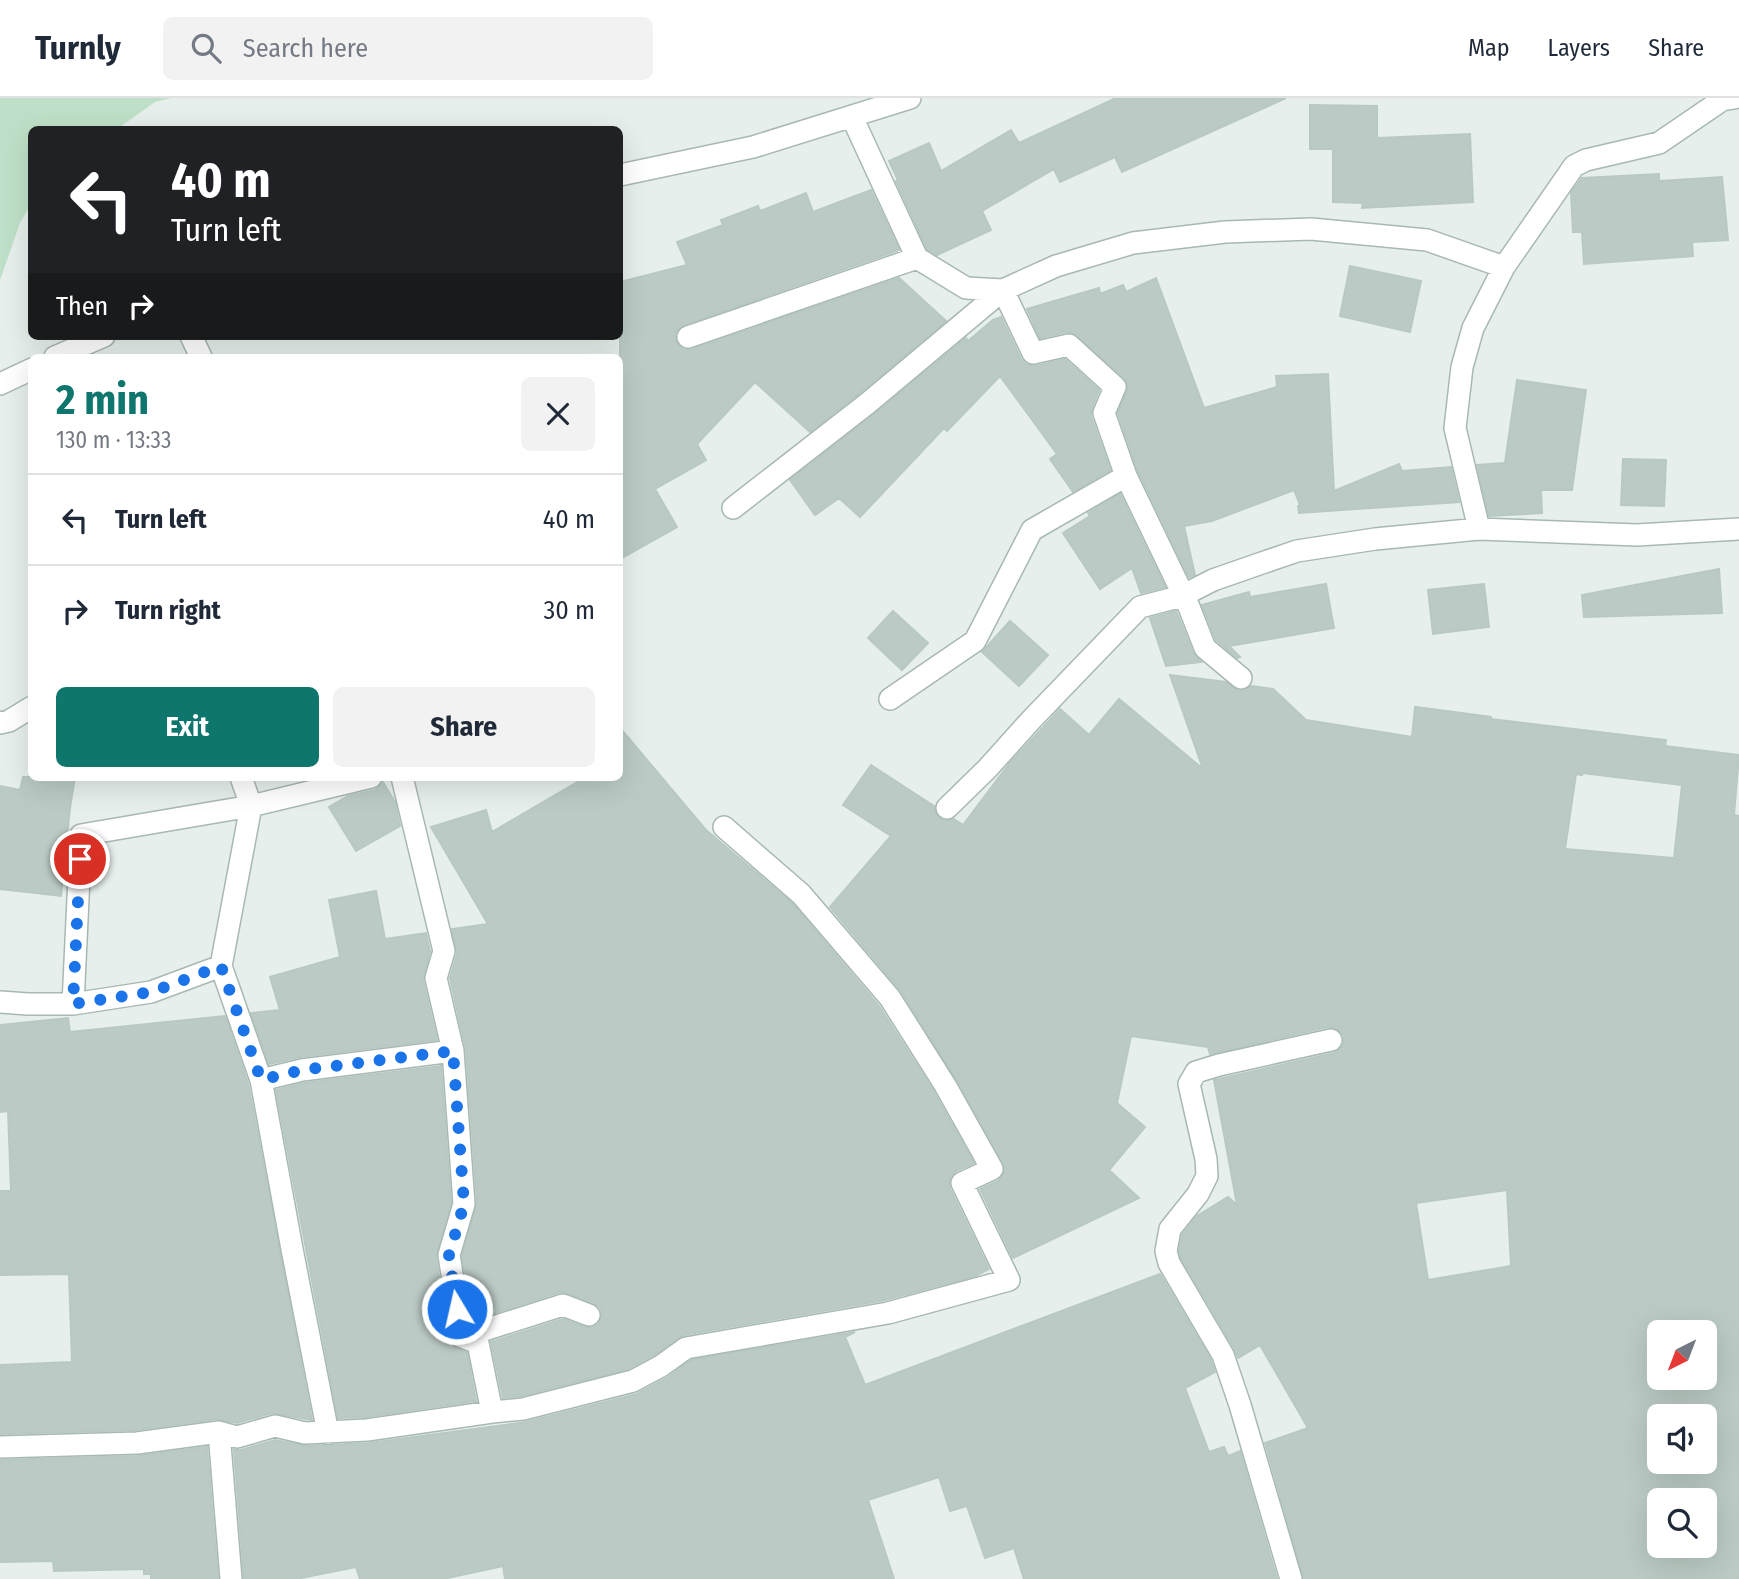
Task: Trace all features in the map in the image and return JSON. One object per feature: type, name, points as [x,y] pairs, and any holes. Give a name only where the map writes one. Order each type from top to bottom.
[{"type":"street","points":[[623,174],[753,147],[910,98]]},
{"type":"street","points":[[1479,529],[1455,428],[1462,368],[1473,328],[1504,267],[1574,166],[1586,160],[1659,143],[1723,100],[1734,98]]},
{"type":"street","points":[[852,117],[917,257],[966,288],[1003,290]]},
{"type":"street","points":[[733,508],[868,403],[1003,290],[1056,265],[1133,243],[1225,232],[1311,229],[1427,240],[1504,267]]},
{"type":"street","points":[[688,337],[917,257]]},
{"type":"street","points":[[1003,290],[1033,353],[1069,345],[1115,387],[1104,413],[1126,476],[1189,607],[1205,648],[1241,678]]},
{"type":"street","points":[[62,354],[95,340]]},
{"type":"street","points":[[0,384],[28,371]]},
{"type":"street","points":[[890,699],[975,641],[1032,530],[1126,476]]},
{"type":"street","points":[[947,808],[1140,607],[1182,596],[1213,580],[1297,551],[1375,538],[1479,529],[1636,535],[1739,529]]},
{"type":"street","points":[[0,723],[9,721],[28,709]]},
{"type":"street","points":[[242,781],[251,806],[221,966],[261,1080],[328,1433]]},
{"type":"street","points":[[73,1004],[81,835],[251,806],[355,781]]},
{"type":"street","points":[[403,781],[444,951],[436,978],[453,1051],[464,1204],[449,1255],[462,1337]]},
{"type":"street","points":[[0,1447],[137,1443],[219,1432],[237,1437],[275,1426],[305,1433],[328,1433],[523,1409],[633,1381],[686,1348],[888,1313],[1009,1280],[962,1183],[992,1169],[945,1085],[890,998],[833,930],[801,894],[724,827]]},
{"type":"street","points":[[0,1002],[73,1004],[152,992],[221,966]]},
{"type":"street","points":[[1291,1579],[1223,1355],[1169,1263],[1166,1251],[1170,1229],[1198,1194],[1207,1176],[1206,1159],[1189,1084],[1196,1072],[1331,1040]]},
{"type":"street","points":[[261,1080],[302,1070],[453,1051]]},
{"type":"street","points":[[462,1337],[562,1305],[589,1315]]},
{"type":"street","points":[[462,1337],[478,1343],[492,1412]]},
{"type":"street","points":[[219,1432],[231,1579]]},
{"type":"green space","points":[[0,98],[171,98],[155,102],[121,126],[28,126],[28,209],[20,223],[0,280]]},
{"type":"building","points":[[1116,98],[1286,98],[1122,172],[1115,157],[1060,182],[1054,169],[982,211],[991,230],[937,255],[927,249],[889,161],[929,143],[941,171],[1011,130],[1019,143]]},
{"type":"building","points":[[1310,105],[1377,106],[1377,138],[1470,134],[1473,202],[1362,208],[1363,203],[1333,202],[1333,149],[1310,149]]},
{"type":"building","points":[[1659,174],[1659,181],[1722,177],[1728,240],[1692,242],[1693,256],[1584,264],[1582,232],[1573,232],[1571,193],[1582,178]]},
{"type":"building","points":[[871,190],[899,250],[684,325],[675,334],[680,347],[685,350],[692,349],[899,278],[946,321],[810,432],[755,382],[697,444],[706,460],[655,489],[677,527],[623,557],[623,354],[620,354],[620,340],[623,340],[623,281],[687,265],[677,242],[723,225],[721,220],[758,206],[760,211],[806,193],[813,212]]},
{"type":"building","points":[[1350,266],[1421,281],[1410,332],[1340,316]]},
{"type":"building","points":[[1156,278],[1204,408],[1277,387],[1276,376],[1328,374],[1334,491],[1399,464],[1402,471],[1451,467],[1459,502],[1299,513],[1300,505],[1294,490],[1212,521],[1184,526],[1195,575],[1189,577],[1138,471],[1118,413],[1127,391],[1128,385],[1124,378],[1073,333],[1040,338],[1027,309],[1099,288],[1100,294],[1123,285],[1126,292]]},
{"type":"building","points":[[1001,317],[1025,364],[1036,366],[1065,359],[1099,390],[1091,416],[1110,470],[1073,492],[1050,459],[1057,454],[1000,376],[947,431],[944,428],[860,517],[839,498],[815,515],[790,480],[966,338],[968,341],[993,320]]},
{"type":"building","points":[[1517,380],[1586,390],[1572,490],[1541,490],[1542,513],[1489,516],[1477,465],[1505,463]]},
{"type":"building","points":[[1623,459],[1666,460],[1664,506],[1621,505]]},
{"type":"building","points":[[1120,494],[1165,587],[1141,593],[1132,568],[1100,589],[1063,533],[1090,516],[1088,513]]},
{"type":"building","points":[[1719,569],[1722,613],[1584,617],[1582,595]]},
{"type":"building","points":[[1326,584],[1334,628],[1229,646],[1240,657],[1237,658],[1216,640],[1202,605],[1249,592],[1250,597]]},
{"type":"building","points":[[1484,584],[1489,627],[1433,634],[1428,590]]},
{"type":"building","points":[[893,611],[928,643],[902,670],[868,638]]},
{"type":"building","points":[[1176,611],[1193,653],[1201,662],[1166,666],[1150,618]]},
{"type":"building","points":[[1010,621],[1048,655],[1019,686],[982,652]]},
{"type":"building","points":[[1170,675],[1226,682],[1239,691],[1251,686],[1273,689],[1306,720],[1412,737],[1415,707],[1666,740],[1665,746],[1739,755],[1734,815],[1739,816],[1739,1579],[1304,1579],[1265,1443],[1308,1428],[1260,1345],[1238,1358],[1179,1251],[1182,1235],[1197,1216],[1228,1197],[1237,1205],[1214,1080],[1334,1053],[1344,1043],[1344,1036],[1336,1028],[1328,1027],[1210,1054],[1208,1047],[1131,1036],[1117,1103],[1145,1127],[1109,1170],[1139,1198],[1013,1258],[980,1189],[1002,1177],[1005,1170],[1003,1163],[956,1079],[901,991],[830,907],[891,836],[843,805],[871,765],[934,806],[938,818],[944,821],[954,819],[963,825],[1009,764],[1060,709],[1089,735],[1119,699],[1203,769]],"holes":[[[1576,774],[1682,785],[1674,858],[1565,849]],[[1507,1190],[1511,1266],[1428,1280],[1416,1203]]]},
{"type":"building","points":[[623,732],[706,830],[792,903],[879,1006],[934,1092],[974,1163],[956,1171],[949,1183],[989,1269],[975,1276],[885,1300],[684,1335],[628,1369],[521,1396],[503,1398],[491,1342],[563,1319],[592,1328],[598,1325],[602,1314],[600,1307],[594,1303],[560,1292],[473,1320],[462,1256],[477,1203],[466,1050],[450,978],[457,954],[452,929],[488,924],[431,827],[486,810],[492,832],[579,781],[623,781]]},
{"type":"building","points":[[23,777],[28,777],[28,781],[74,781],[61,896],[0,889],[0,786],[20,790]]},
{"type":"building","points":[[383,782],[395,802],[400,826],[356,851],[329,807],[348,796],[375,790]]},
{"type":"building","points":[[376,891],[385,939],[426,933],[430,951],[423,980],[437,1040],[300,1057],[269,1064],[251,1013],[280,1010],[270,977],[340,957],[329,900]]},
{"type":"building","points":[[225,1016],[248,1083],[312,1420],[272,1413],[237,1423],[217,1419],[136,1430],[0,1434],[0,1365],[72,1362],[69,1274],[0,1275],[0,1191],[11,1191],[8,1111],[0,1112],[0,1025],[68,1018],[70,1032]]},
{"type":"building","points":[[441,1066],[451,1203],[436,1257],[449,1340],[454,1347],[467,1353],[476,1401],[366,1417],[338,1418],[276,1090],[304,1083]]},
{"type":"building","points":[[1160,1274],[1211,1360],[1215,1372],[1185,1388],[1209,1452],[1224,1447],[1228,1456],[1240,1451],[1277,1579],[1024,1579],[1014,1548],[985,1558],[967,1506],[950,1511],[939,1477],[868,1500],[894,1579],[505,1579],[503,1566],[443,1579],[360,1579],[356,1567],[296,1579],[244,1579],[234,1450],[275,1440],[306,1446],[369,1443],[526,1422],[637,1394],[667,1378],[691,1360],[855,1332],[845,1337],[865,1385]]},
{"type":"building","points":[[207,1447],[218,1579],[151,1579],[151,1574],[144,1574],[144,1569],[54,1571],[53,1561],[0,1562],[0,1460],[137,1456]]},
{"type":"route","points":[[80,859],[73,1004],[152,992],[221,966],[261,1080],[302,1070],[453,1051],[464,1204],[449,1255],[457,1309]]}]
